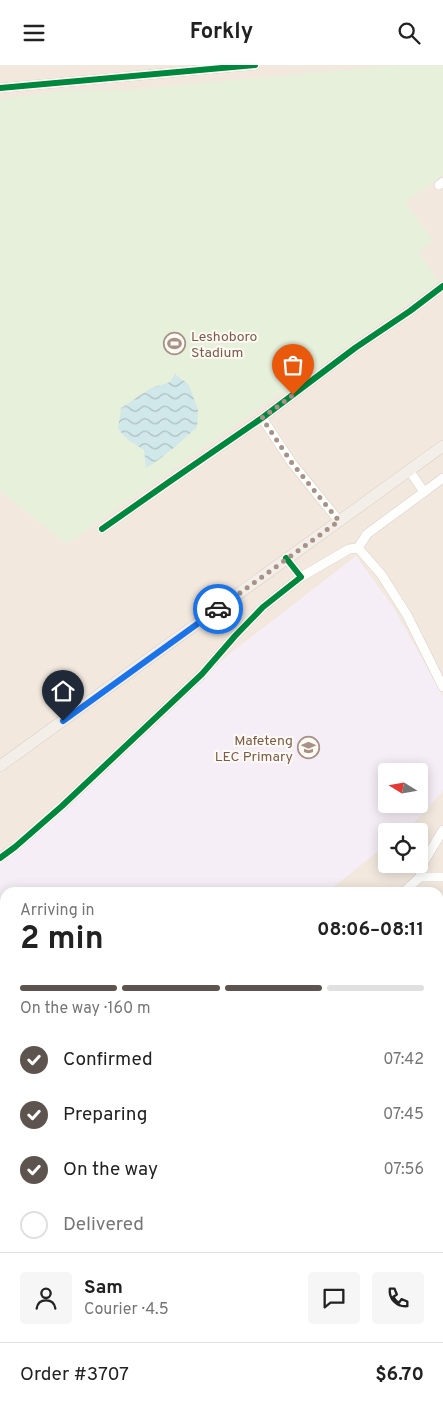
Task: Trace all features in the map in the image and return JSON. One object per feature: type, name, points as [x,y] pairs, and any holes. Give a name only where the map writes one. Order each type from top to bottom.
[{"type":"main road","points":[[0,766],[443,446]]},
{"type":"street","points":[[0,88],[255,65]]},
{"type":"street","points":[[102,529],[262,418],[355,348],[443,286]]},
{"type":"street","points":[[262,418],[292,463],[339,521]]},
{"type":"street","points":[[409,470],[424,492]]},
{"type":"street","points":[[358,548],[367,534],[443,478]]},
{"type":"street","points":[[0,859],[62,806],[202,674],[263,607],[301,577],[349,549],[358,548]]},
{"type":"street","points":[[358,548],[381,573],[407,615],[443,687]]},
{"type":"street","points":[[286,558],[301,577]]},
{"type":"street","points":[[409,887],[420,877],[422,865],[443,830]]},
{"type":"street","points":[[420,877],[443,877]]},
{"type":"shaded area","points":[[0,65],[443,65],[443,887],[0,887]]},
{"type":"shaded area","name":"Mafeteng LEC Primary","points":[[356,556],[393,607],[443,696],[443,791],[428,808],[428,763],[378,763],[378,813],[423,813],[414,823],[378,823],[378,851],[333,887],[0,887],[0,863],[157,724],[223,659]]},
{"type":"green space","name":"Leshoboro Stadium","points":[[398,65],[443,65],[443,175],[405,202],[433,241],[419,252],[439,282],[67,544],[0,491],[0,99],[69,90],[126,90]]},
{"type":"water","points":[[175,374],[189,385],[198,410],[197,427],[173,449],[146,468],[144,450],[128,440],[118,429],[121,408],[151,388],[170,382]]},
{"type":"cycle path","points":[[0,88],[255,65]]},
{"type":"cycle path","points":[[102,529],[262,418],[355,348],[443,286]]},
{"type":"cycle path","points":[[0,858],[62,806],[202,674],[263,607],[301,577],[286,558]]},
{"type":"way so far","points":[[218,609],[339,521],[292,463],[262,418],[293,395]]},
{"type":"place","name":"Leshoboro Stadium","points":[[175,344]]},
{"type":"place","name":"Mafeteng LEC Primary","points":[[309,748]]},
{"type":"route","points":[[63,721],[218,609]]}]
